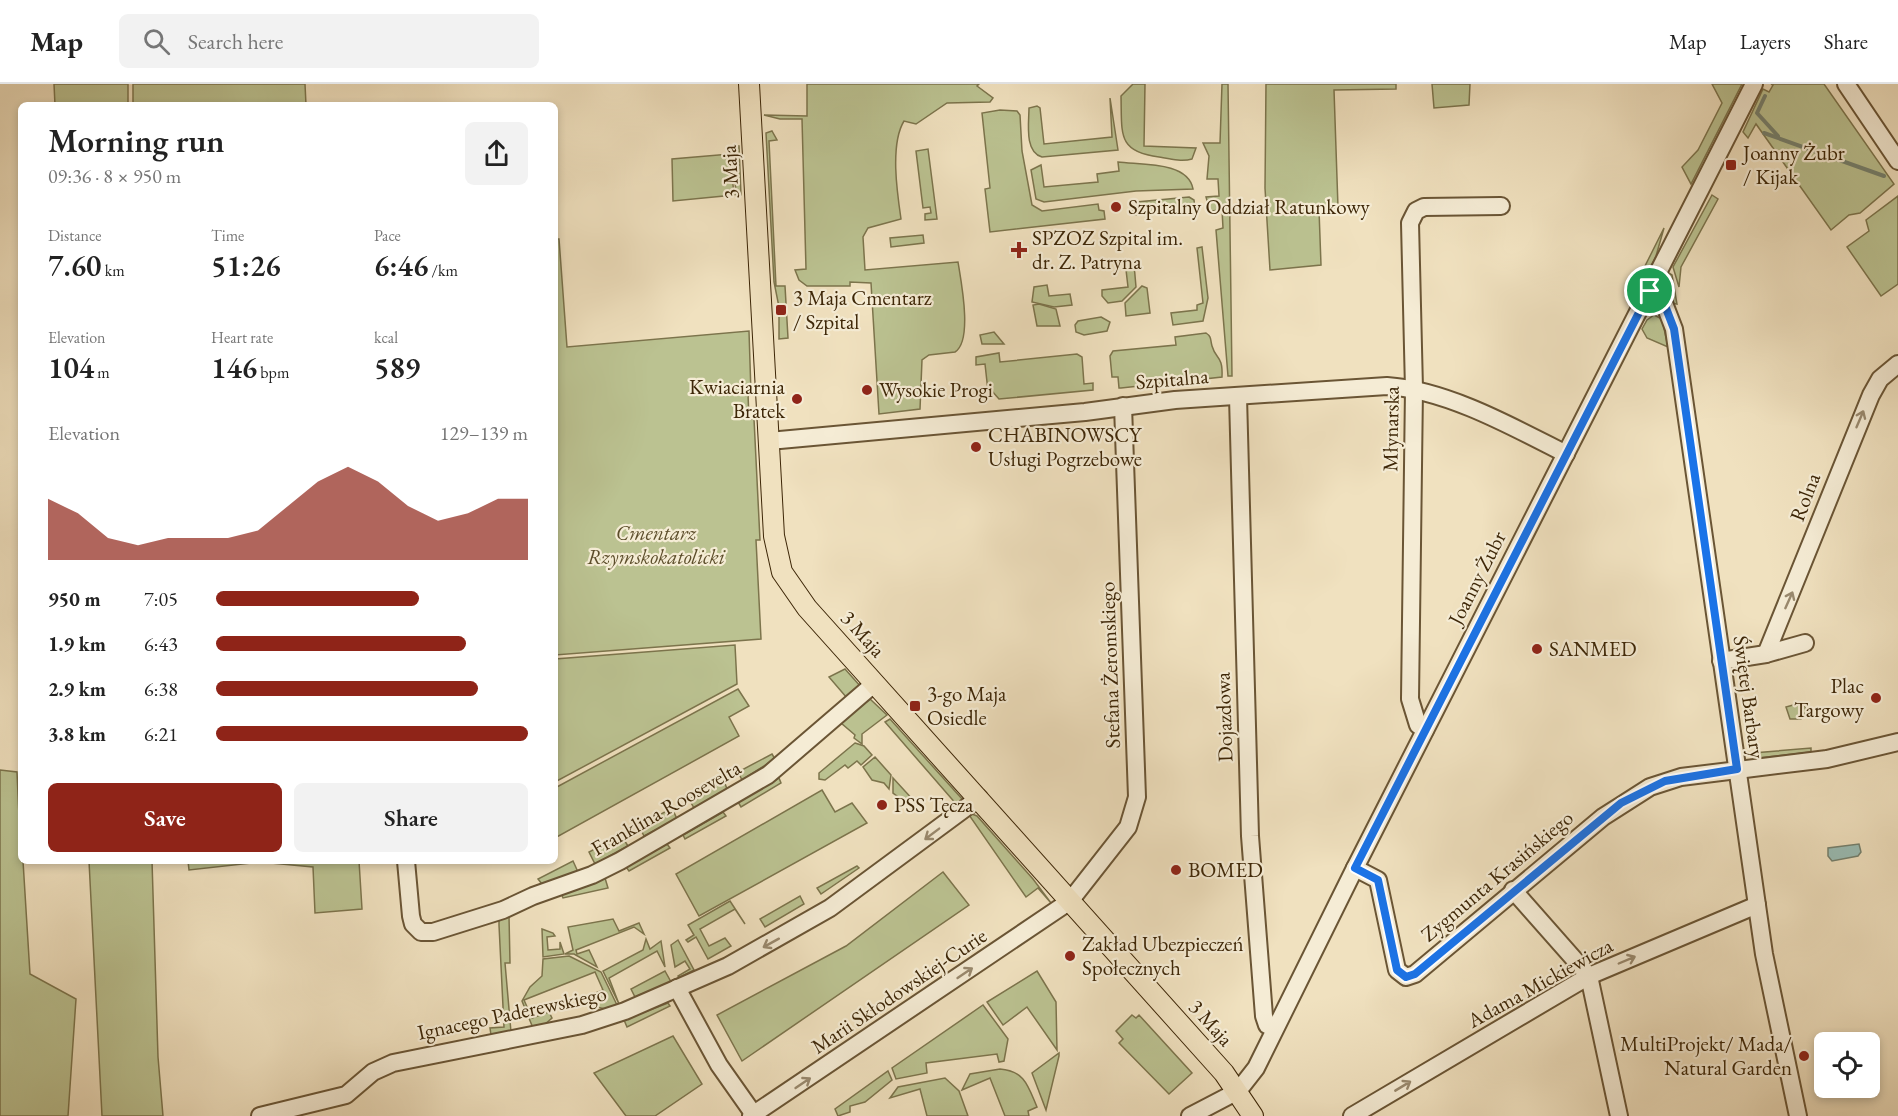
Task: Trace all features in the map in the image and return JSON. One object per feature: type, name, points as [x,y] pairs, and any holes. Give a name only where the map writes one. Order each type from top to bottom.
[{"type":"main road","name":"3 Maja","points":[[749,84],[775,548],[782,572],[807,608],[979,798],[1238,1091],[1253,1116]]},
{"type":"street","name":"Joanny Żubr","points":[[1238,1091],[1251,1078],[1355,868],[1754,84]]},
{"type":"street","points":[[1846,84],[1898,160]]},
{"type":"street","name":"Młynarska","points":[[1425,730],[1418,725],[1410,699],[1414,389],[1410,223],[1413,216],[1424,207],[1501,206]]},
{"type":"street","name":"Świętej Barbary","points":[[1650,291],[1664,303],[1674,329],[1756,905],[1798,1116]]},
{"type":"street","name":"Rolna","points":[[1766,654],[1871,395],[1880,379],[1898,364]]},
{"type":"street","name":"Szpitalna","points":[[769,441],[1085,412],[1196,398],[1380,386],[1414,389],[1464,406],[1566,454]]},
{"type":"street","name":"Dojazdowa","points":[[1238,397],[1250,836],[1264,1016],[1267,1025],[1275,1028]]},
{"type":"street","name":"Stefana Żeromskiego","points":[[1070,901],[1125,833],[1134,814],[1137,797],[1123,406]]},
{"type":"street","points":[[1721,661],[1766,654],[1805,643]]},
{"type":"street","name":"Franklina Roosevelta","points":[[406,864],[411,916],[413,924],[421,932],[433,932],[503,910],[533,896],[597,873],[760,780],[875,683]]},
{"type":"street","name":"Zygmunta Krasińskiego","points":[[1355,868],[1378,880],[1397,970],[1406,977],[1415,974],[1513,890],[1636,794],[1681,777],[1844,756],[1898,742]]},
{"type":"street","name":"Ignacego Paderewskiego","points":[[260,1116],[346,1095],[373,1072],[393,1063],[582,1025],[621,1012],[735,963],[817,916],[979,798]]},
{"type":"street","points":[[1513,890],[1589,976],[1619,1116]]},
{"type":"street","name":"Marii Skłodowskiej-Curie","points":[[753,1115],[1070,901]]},
{"type":"street","name":"Adama Mickiewicza","points":[[1352,1116],[1589,976],[1756,905]]},
{"type":"street","points":[[677,988],[719,1065],[753,1115]]},
{"type":"street","points":[[1190,1116],[1238,1091]]},
{"type":"green space","points":[[54,84],[128,84],[128,102],[55,102]]},
{"type":"green space","points":[[133,84],[305,84],[306,102],[133,102]]},
{"type":"green space","points":[[807,84],[979,84],[977,86],[993,98],[990,102],[947,103],[916,124],[904,121],[897,142],[896,155],[896,182],[901,219],[868,228],[863,237],[865,270],[958,262],[965,324],[963,336],[955,352],[929,355],[922,360],[920,409],[879,414],[871,283],[850,282],[850,286],[807,286],[799,280],[795,270],[806,269],[802,119],[780,119],[764,115],[807,116]]},
{"type":"green space","points":[[1133,84],[1145,84],[1144,146],[1196,148],[1192,159],[1176,160],[1145,155],[1129,146],[1122,131],[1121,96]]},
{"type":"green space","points":[[1222,84],[1228,84],[1232,376],[1228,376],[1216,230],[1223,228],[1222,210],[1210,211],[1206,197],[1219,196],[1218,179],[1207,179],[1209,156],[1203,143],[1220,143]]},
{"type":"green space","points":[[1266,84],[1396,84],[1396,89],[1334,90],[1338,207],[1319,210],[1321,265],[1270,270],[1265,188]]},
{"type":"green space","points":[[1432,84],[1470,84],[1469,105],[1434,108]]},
{"type":"green space","points":[[1712,84],[1742,84],[1691,184],[1682,167],[1698,150],[1722,103]]},
{"type":"green space","points":[[1771,84],[1824,84],[1894,184],[1860,213],[1849,215],[1831,230],[1756,124],[1748,138],[1743,132],[1763,89],[1769,92],[1773,85]]},
{"type":"green space","points":[[1110,98],[1118,150],[1042,157],[1032,149],[1028,128],[1029,108],[1037,106],[1040,108],[1044,144],[1112,137]]},
{"type":"green space","points":[[1000,110],[1017,111],[1020,115],[1022,151],[1032,205],[1042,211],[1098,204],[1099,210],[1104,211],[1105,219],[990,232],[985,189],[990,188],[982,113]]},
{"type":"green space","points":[[772,131],[777,140],[769,141],[776,286],[785,286],[788,338],[779,339],[779,314],[783,314],[783,307],[779,307],[774,282],[766,133]]},
{"type":"green space","points":[[733,146],[739,146],[741,195],[736,196]]},
{"type":"green space","points":[[928,149],[937,219],[925,220],[925,214],[931,213],[930,207],[923,208],[916,151]]},
{"type":"green space","points":[[730,154],[734,195],[673,201],[672,159]]},
{"type":"green space","points":[[1118,162],[1150,164],[1173,169],[1182,173],[1189,180],[1193,189],[1136,191],[1044,202],[1036,199],[1031,170],[1041,165],[1044,187],[1098,182],[1097,174],[1119,171]]},
{"type":"green space","points":[[1712,195],[1718,199],[1681,267],[1679,287],[1673,267]]},
{"type":"green space","points":[[1898,196],[1898,284],[1881,296],[1847,247],[1869,231],[1866,220]]},
{"type":"green space","points":[[1189,197],[1194,200],[1195,209],[1134,215],[1133,208],[1138,207],[1137,202]]},
{"type":"green space","points":[[1664,228],[1656,256],[1635,297],[1630,296]]},
{"type":"green space","points":[[923,235],[924,243],[891,247],[890,238]]},
{"type":"green space","name":"Cmentarz Rzymskokatolicki","points":[[558,239],[567,347],[749,331],[751,394],[748,394],[749,419],[754,419],[760,540],[756,540],[761,639],[558,655]]},
{"type":"green space","points":[[1202,247],[1208,298],[1203,321],[1173,325],[1171,313],[1197,310],[1197,305],[1203,303],[1197,248]]},
{"type":"green space","points":[[1125,261],[1134,264],[1136,287],[1122,301],[1108,303],[1102,296],[1102,290],[1128,287]]},
{"type":"green space","points":[[1667,272],[1672,275],[1677,304],[1671,303],[1664,284]]},
{"type":"green space","points":[[1047,285],[1049,296],[1070,294],[1072,305],[1054,307],[1032,302],[1034,287]]},
{"type":"green space","points":[[1142,286],[1147,288],[1150,313],[1126,316],[1125,303]]},
{"type":"green space","points":[[1039,304],[1056,309],[1060,326],[1037,326],[1033,305]]},
{"type":"green space","points":[[1654,315],[1662,319],[1668,347],[1647,338],[1642,329],[1647,320]]},
{"type":"green space","points":[[1101,317],[1110,322],[1107,331],[1084,335],[1076,332],[1075,325],[1078,321]]},
{"type":"green space","points":[[994,332],[1004,344],[982,344],[980,335]]},
{"type":"green space","points":[[1206,333],[1220,361],[1222,377],[1119,388],[1118,377],[1112,377],[1110,356],[1113,351],[1176,345],[1175,337]]},
{"type":"green space","points":[[999,353],[1000,362],[1077,354],[1082,357],[1084,384],[1093,383],[1093,390],[999,399],[992,391],[988,391],[985,364],[976,365],[976,357]]},
{"type":"green space","points":[[735,645],[737,684],[558,780],[558,659]]},
{"type":"green space","points":[[845,669],[861,687],[847,698],[829,677]]},
{"type":"green space","points":[[738,689],[749,706],[729,717],[739,736],[558,836],[558,786]]},
{"type":"green space","points":[[870,699],[887,715],[862,734],[862,744],[841,723]]},
{"type":"green space","points":[[1804,702],[1806,712],[1801,719],[1790,719],[1786,707]]},
{"type":"green space","points":[[890,719],[963,800],[957,805],[885,722]]},
{"type":"green space","points":[[855,743],[864,746],[872,755],[861,765],[857,761],[848,768],[845,765],[825,780],[819,779],[819,773]]},
{"type":"green space","points":[[1811,748],[1811,752],[1753,758],[1753,753]]},
{"type":"green space","points":[[772,754],[775,759],[742,780],[738,772]]},
{"type":"green space","points":[[875,757],[891,775],[889,789],[884,783],[872,780],[863,767]]},
{"type":"green space","points":[[0,770],[17,772],[18,864],[23,864],[30,974],[76,999],[68,1116],[0,1116]]},
{"type":"green space","points":[[779,778],[781,783],[741,807],[738,802]]},
{"type":"green space","points":[[893,778],[916,803],[901,799],[893,793]]},
{"type":"green space","points":[[724,781],[727,789],[694,808],[689,799]]},
{"type":"green space","points":[[822,790],[835,812],[852,803],[867,823],[699,916],[676,874]]},
{"type":"green space","points":[[672,808],[677,819],[644,836],[639,826]]},
{"type":"green space","points":[[723,812],[726,816],[685,839],[683,835]]},
{"type":"green space","points":[[969,815],[977,816],[1033,879],[1051,903],[1038,888],[1026,897]]},
{"type":"green space","points":[[621,835],[628,846],[595,864],[589,852]]},
{"type":"green space","points":[[667,844],[670,848],[629,871],[626,867]]},
{"type":"green space","points":[[573,861],[578,872],[542,884],[538,879]]},
{"type":"green space","points":[[89,864],[152,864],[158,1057],[163,1116],[102,1116]]},
{"type":"green space","points":[[188,864],[242,864],[189,870]]},
{"type":"green space","points":[[281,864],[359,864],[362,909],[315,913],[313,867]]},
{"type":"green space","points":[[857,866],[859,868],[821,894],[817,888]]},
{"type":"green space","points":[[943,872],[969,905],[742,1061],[717,1015],[846,946]]},
{"type":"green space","points":[[605,878],[608,888],[563,898],[561,893]]},
{"type":"green space","points":[[800,896],[804,904],[765,927],[760,919]]},
{"type":"green space","points":[[730,901],[745,924],[735,909],[700,929],[709,946],[725,938],[731,946],[708,959],[696,937],[688,942],[686,940],[694,935],[688,925]]},
{"type":"green space","points":[[509,916],[510,963],[505,963],[511,1032],[491,1035],[490,1028],[504,1027],[499,917]]},
{"type":"green space","points":[[613,919],[619,931],[639,923],[644,934],[634,927],[576,950],[577,954],[589,950],[597,967],[574,954],[565,954],[573,950],[568,927]]},
{"type":"green space","points":[[542,929],[555,936],[547,937],[548,950],[560,949],[560,942],[564,954],[543,957]]},
{"type":"green space","points":[[646,939],[650,949],[661,941],[665,967],[657,951],[609,978],[619,1004],[603,971],[643,950]]},
{"type":"green space","points":[[678,940],[694,970],[679,978],[678,976],[690,969],[685,961],[675,967],[671,945]]},
{"type":"green space","points":[[569,956],[601,972],[617,1005],[605,1009],[589,1005],[586,997],[603,990],[595,972],[524,1000],[532,1018],[549,1012],[552,1018],[544,1025],[533,1028],[522,1001],[530,987],[542,976],[543,959]]},
{"type":"green space","points":[[665,971],[671,982],[635,997],[631,989]]},
{"type":"green space","points":[[1037,971],[1056,1002],[1057,1050],[1027,1007],[1003,1025],[987,1002]]},
{"type":"green space","points":[[668,1003],[670,1006],[627,1027],[624,1020]]},
{"type":"green space","points":[[983,1005],[1008,1039],[1004,1061],[999,1062],[997,1054],[926,1063],[927,1073],[896,1079],[892,1068]]},
{"type":"green space","points":[[1132,1015],[1136,1018],[1139,1015],[1192,1073],[1169,1094],[1119,1043],[1123,1039],[1116,1031]]},
{"type":"green space","points":[[673,1036],[702,1084],[655,1116],[626,1116],[594,1073]]},
{"type":"green space","points":[[1059,1053],[1059,1056],[1046,1110],[1032,1073]]},
{"type":"green space","points":[[1000,1069],[1020,1076],[1028,1086],[1037,1107],[1028,1111],[1029,1116],[1005,1116],[990,1078],[962,1090],[970,1074]]},
{"type":"green space","points":[[888,1071],[892,1080],[865,1102],[850,1106],[850,1112],[838,1116],[835,1109]]},
{"type":"green space","points":[[945,1078],[959,1091],[968,1116],[927,1116],[920,1089],[890,1098],[898,1087]]},
{"type":"water","points":[[1859,844],[1861,852],[1858,856],[1832,861],[1828,856],[1828,848]]},
{"type":"waterway","points":[[1765,96],[1757,113],[1778,136]]},
{"type":"waterway","points":[[1764,133],[1884,176]]},
{"type":"place","name":"Joanny Żubr / Kijak","points":[[1731,165]]},
{"type":"place","name":"Szpitalny Oddział Ratunkowy","points":[[1116,207]]},
{"type":"place","name":"SPZOZ Szpital im. dr. Z. Patryna","points":[[1019,250]]},
{"type":"place","name":"3 Maja Cmentarz / Szpital","points":[[781,310]]},
{"type":"place","name":"Wysokie Progi","points":[[867,390]]},
{"type":"place","name":"Kwiaciarnia Bratek","points":[[797,399]]},
{"type":"place","name":"CHABINOWSCY Usługi Pogrzebowe","points":[[976,447]]},
{"type":"place","name":"SANMED","points":[[1537,649]]},
{"type":"place","name":"Plac Targowy","points":[[1876,698]]},
{"type":"place","name":"3-go Maja Osiedle","points":[[915,706]]},
{"type":"place","name":"PSS Tęcza","points":[[882,805]]},
{"type":"place","name":"BOMED","points":[[1176,870]]},
{"type":"place","name":"Zakład Ubezpieczeń Społecznych","points":[[1070,956]]},
{"type":"place","name":"MultiProjekt/ Mada/ Natural Garden","points":[[1804,1056]]},
{"type":"route","points":[[1650,291],[1657,294],[1664,303],[1674,329],[1737,769],[1665,781],[1621,803],[1513,890],[1415,974],[1406,977],[1397,970],[1378,880],[1355,868],[1650,291]]}]
